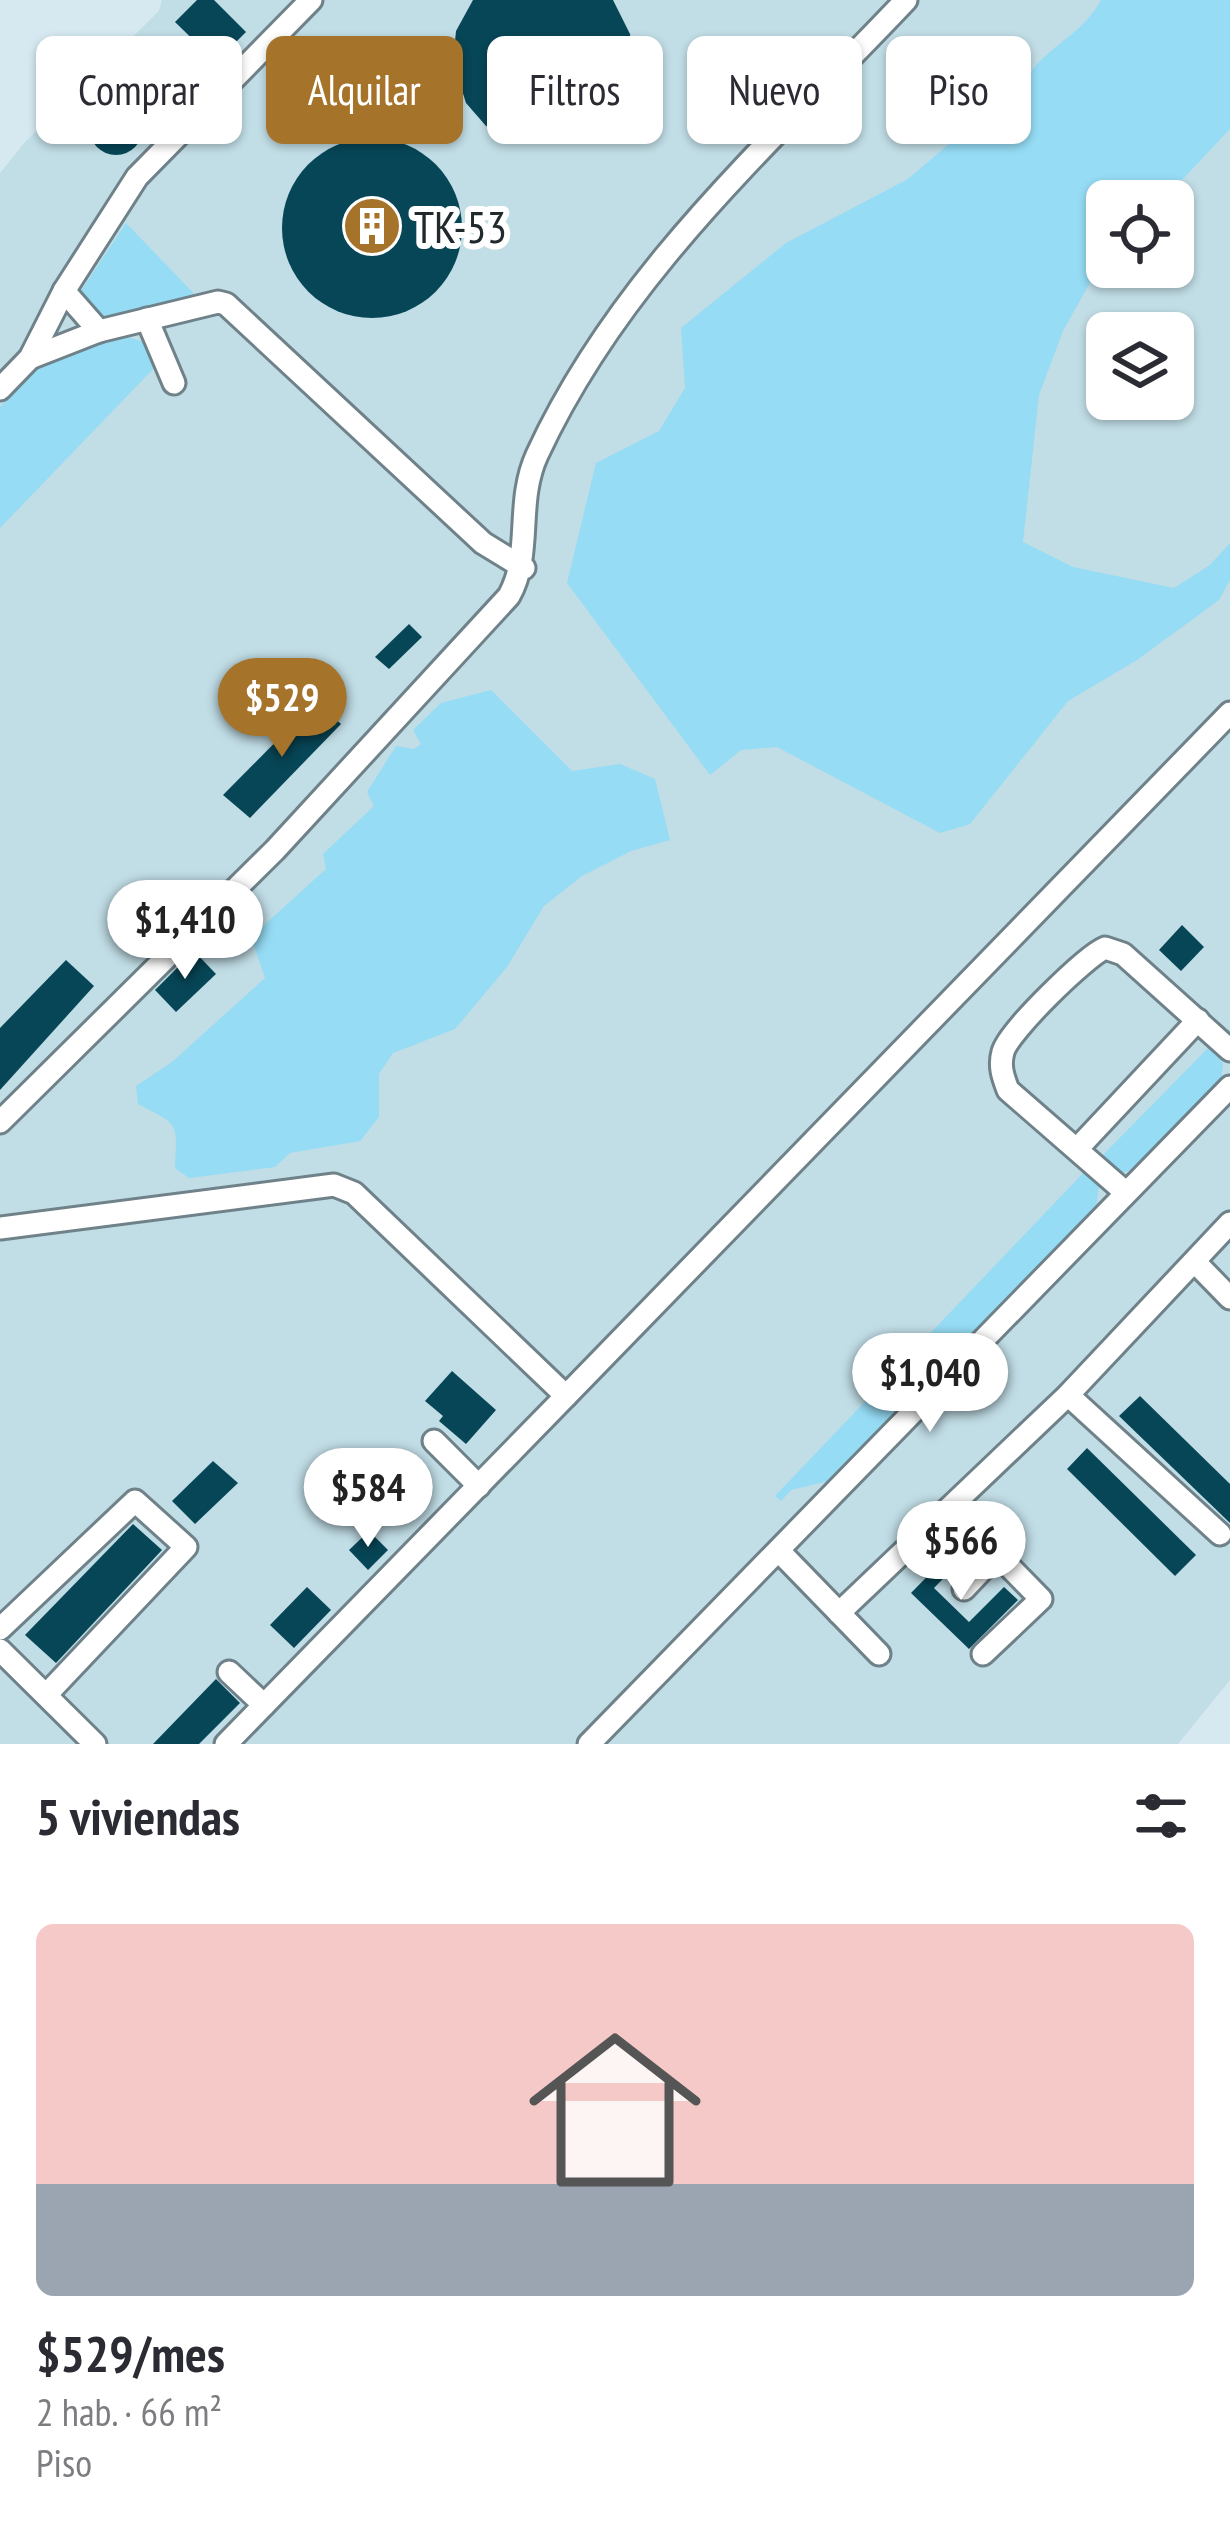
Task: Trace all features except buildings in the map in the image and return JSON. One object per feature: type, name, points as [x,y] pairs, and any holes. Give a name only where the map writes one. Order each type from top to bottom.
[{"type":"street","points":[[0,389],[30,358],[64,291],[137,177],[311,0]]},
{"type":"street","points":[[0,1122],[274,850],[509,596],[524,568],[521,511],[536,457],[577,380],[641,283],[716,194],[906,0]]},
{"type":"street","points":[[64,291],[99,331]]},
{"type":"street","points":[[30,358],[99,331],[226,304],[483,543],[524,568]]},
{"type":"street","points":[[147,319],[174,383]]},
{"type":"street","points":[[226,1744],[1230,713]]},
{"type":"street","points":[[1124,1191],[1009,1090],[1001,1072],[1003,1047],[1086,957],[1105,948],[1123,954],[1230,1050]]},
{"type":"street","points":[[1077,1149],[1198,1020]]},
{"type":"street","points":[[589,1744],[1230,1087]]},
{"type":"street","points":[[0,1228],[334,1185],[354,1193],[566,1396]]},
{"type":"street","points":[[839,1613],[1068,1395],[1230,1223]]},
{"type":"street","points":[[1195,1262],[1230,1298]]},
{"type":"street","points":[[1068,1395],[1220,1534]]},
{"type":"street","points":[[434,1441],[479,1486]]},
{"type":"street","points":[[0,1629],[135,1501],[186,1547],[47,1694]]},
{"type":"street","points":[[951,1507],[1041,1599],[982,1654]]},
{"type":"street","points":[[779,1551],[879,1654]]},
{"type":"street","points":[[964,1589],[997,1554]]},
{"type":"street","points":[[0,1650],[95,1744]]},
{"type":"street","points":[[229,1672],[264,1706]]},
{"type":"shaded area","points":[[162,0],[1230,0],[1230,1680],[1178,1744],[0,1744],[0,173],[36,131],[36,144],[242,144],[242,36],[133,36],[159,11]]},
{"type":"shaded area","points":[[1101,0],[1230,0],[1230,129],[1182,180],[1086,180],[1087,288],[1063,331],[1039,395],[1023,542],[1073,567],[1174,588],[1210,565],[1230,543],[1230,580],[1219,600],[1137,660],[1068,701],[970,824],[940,833],[777,747],[741,750],[710,775],[567,583],[596,463],[659,431],[685,388],[681,328],[786,243],[908,179],[949,144],[1031,144],[1031,73]]},
{"type":"shaded area","points":[[126,223],[201,301],[103,321],[76,298]]},
{"type":"shaded area","points":[[124,336],[144,342],[156,366],[0,528],[0,407],[41,365]]},
{"type":"shaded area","points":[[491,690],[572,771],[620,764],[655,779],[670,840],[631,851],[582,876],[544,906],[507,967],[455,1029],[393,1053],[379,1074],[379,1117],[360,1141],[290,1153],[275,1167],[189,1178],[175,1168],[173,1127],[138,1104],[136,1086],[172,1062],[265,978],[251,937],[326,869],[323,854],[374,806],[367,792],[396,746],[414,749],[421,744],[413,730],[441,703]]},
{"type":"shaded area","points":[[1212,1044],[1223,1064],[1221,1082],[1138,1168],[1122,1173],[1098,1160]]},
{"type":"shaded area","points":[[1087,1169],[1099,1185],[1096,1211],[833,1480],[791,1490],[781,1501],[775,1496]]},
{"type":"place","name":"TK-53","points":[[372,226]]}]
